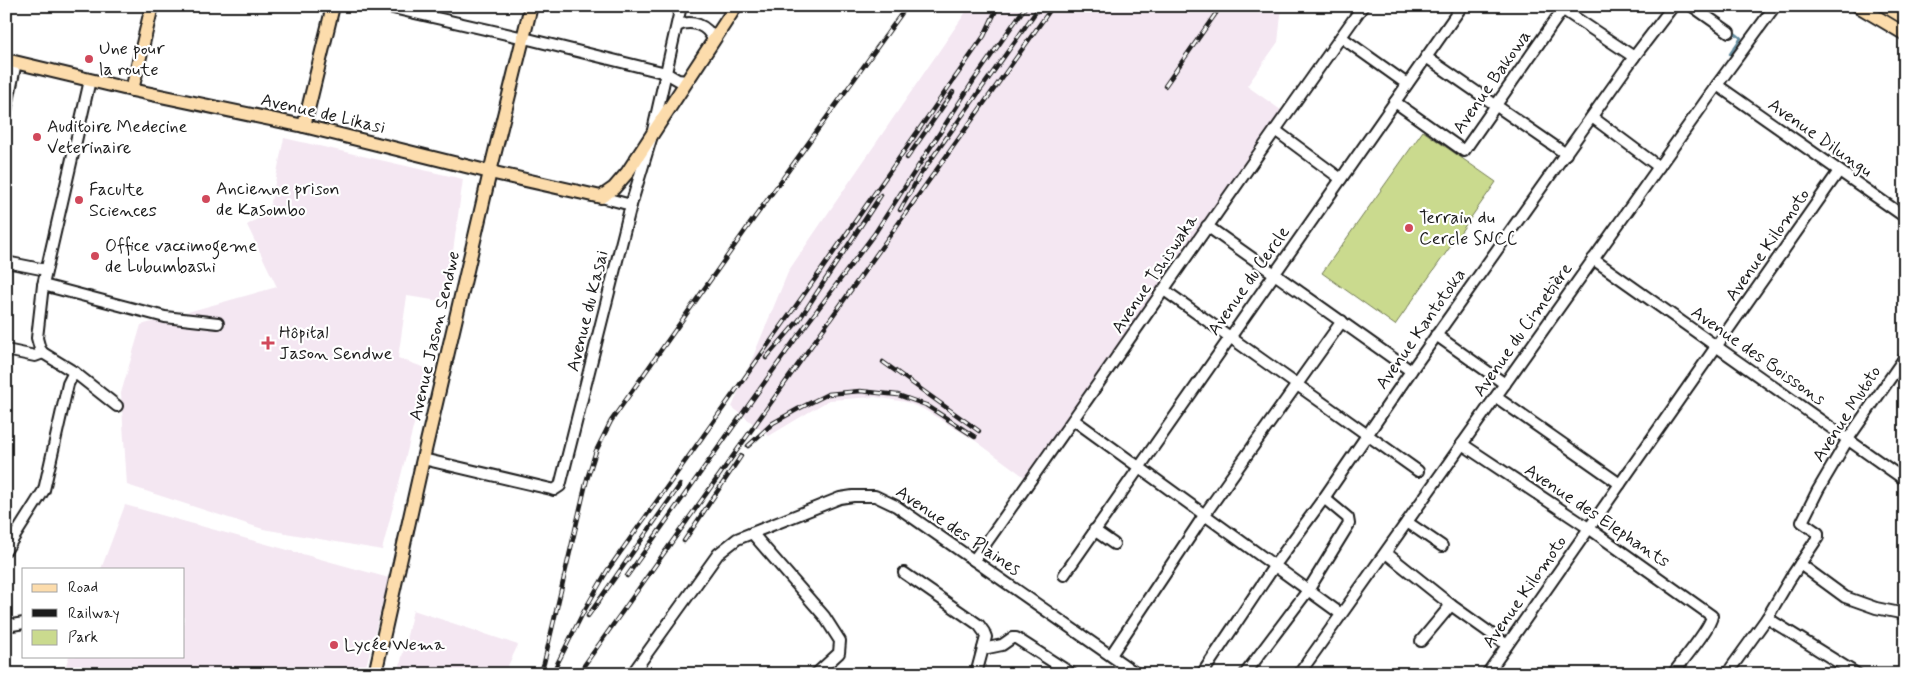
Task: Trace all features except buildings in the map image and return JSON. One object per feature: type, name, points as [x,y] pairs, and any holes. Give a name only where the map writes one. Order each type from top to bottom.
[{"type":"main road","points":[[132,90],[152,6]]},
{"type":"main road","points":[[304,126],[333,6]]},
{"type":"main road","name":"Avenue Jason Sendwe","points":[[376,674],[423,459],[490,172],[532,6]]},
{"type":"main road","points":[[601,197],[614,188],[650,139],[736,6]]},
{"type":"main road","points":[[1858,6],[1905,34]]},
{"type":"main road","points":[[1885,6],[1905,18]]},
{"type":"main road","name":"Avenue de Likasi","points":[[11,61],[132,90],[304,126],[601,197]]},
{"type":"street","points":[[384,6],[666,73],[678,80],[686,81]]},
{"type":"street","name":"Avenue du Kasai","points":[[423,459],[554,490],[560,486],[631,205],[650,139],[681,6]]},
{"type":"street","name":"Avenue Tshiswaka","points":[[974,560],[1363,6]]},
{"type":"street","name":"Avenue du Cercle","points":[[1064,575],[1462,6]]},
{"type":"street","name":"Avenue Kantotoka","points":[[1202,674],[1275,565],[1324,498],[1411,371],[1634,57],[1673,6]]},
{"type":"street","points":[[1692,6],[1729,32]]},
{"type":"street","name":"Avenue du Cimetière","points":[[1299,674],[1506,384],[1658,166],[1774,6]]},
{"type":"street","points":[[1562,7],[1634,57]]},
{"type":"street","name":"Avenue Bakowa","points":[[1395,102],[1464,151],[1562,7]]},
{"type":"street","points":[[677,26],[688,23],[701,26],[711,34],[713,40]]},
{"type":"street","points":[[1341,37],[1408,84]]},
{"type":"street","points":[[1426,57],[1566,154]]},
{"type":"street","points":[[6,111],[11,61]]},
{"type":"street","points":[[90,80],[46,270],[37,338],[43,353],[74,372],[117,406]]},
{"type":"street","name":"Avenue Dilungu","points":[[1716,85],[1905,217]]},
{"type":"street","points":[[1592,117],[1658,166]]},
{"type":"street","points":[[1275,130],[1341,179]]},
{"type":"street","name":"Avenue Kilomoto","points":[[1487,674],[1590,530],[1620,484],[1839,171]]},
{"type":"street","name":"Avenue de Likasi","points":[[601,197],[631,205]]},
{"type":"street","points":[[1207,226],[1411,371]]},
{"type":"street","name":"Avenue des Boissons","points":[[1593,259],[1905,480]]},
{"type":"street","points":[[6,262],[46,270]]},
{"type":"street","points":[[43,285],[165,317],[218,323]]},
{"type":"street","points":[[1164,290],[1418,471]]},
{"type":"street","points":[[1111,656],[1206,514],[1342,321]]},
{"type":"street","points":[[1436,336],[1506,384]]},
{"type":"street","points":[[6,350],[35,356],[43,353]]},
{"type":"street","name":"Avenue Mutoto","points":[[1800,564],[1818,535],[1802,522],[1818,490],[1848,439],[1905,357]]},
{"type":"street","points":[[6,550],[44,490],[68,384],[74,372]]},
{"type":"street","points":[[1496,397],[1620,484]]},
{"type":"street","points":[[1074,420],[1206,514],[1341,614]]},
{"type":"street","name":"Avenue des Elephants","points":[[1462,444],[1590,530],[1712,616],[1708,626],[1673,674]]},
{"type":"street","name":"Avenue des Plaines","points":[[632,674],[718,554],[729,543],[840,498],[866,495],[875,496],[896,506],[1132,672]]},
{"type":"street","points":[[1245,674],[1309,589],[1350,522],[1348,518],[1324,498]]},
{"type":"street","points":[[1407,522],[1442,546]]},
{"type":"street","points":[[6,528],[18,532]]},
{"type":"street","points":[[1094,530],[1114,544]]},
{"type":"street","points":[[752,533],[824,616],[840,641],[839,653],[816,674]]},
{"type":"street","points":[[1386,553],[1451,605],[1508,645]]},
{"type":"street","points":[[1731,674],[1731,668],[1767,618],[1800,564],[1845,597],[1904,614]]},
{"type":"street","points":[[904,573],[982,628],[986,637],[976,674]]},
{"type":"street","points":[[1421,641],[1451,605]]},
{"type":"street","points":[[1767,618],[1857,674]]},
{"type":"street","points":[[6,626],[22,623]]},
{"type":"street","points":[[983,649],[1002,645],[1012,638],[1016,638],[1072,674]]},
{"type":"shaded area","points":[[970,6],[1282,6],[1278,42],[1247,86],[1285,113],[1026,478],[973,439],[923,409],[906,402],[875,397],[829,400],[769,436],[732,407],[789,270]]},
{"type":"shaded area","name":"Hôpital Jason Sendwe","points":[[284,138],[463,179],[446,302],[407,296],[398,358],[428,369],[382,550],[263,529],[127,485],[121,393],[141,325],[277,287],[247,225],[269,212]]},
{"type":"shaded area","points":[[125,505],[389,578],[364,674],[63,674],[68,658],[185,658],[185,568],[101,568]]},
{"type":"shaded area","points":[[413,610],[518,645],[504,674],[398,674]]},
{"type":"green space","name":"Terrain du Cercle SNCC","points":[[1423,131],[1496,182],[1395,325],[1322,273]]},
{"type":"waterway","points":[[1730,54],[1741,38],[1731,30]]},
{"type":"waterway","points":[[1899,611],[1905,586]]},
{"type":"waterway","points":[[1899,616],[1905,633]]},
{"type":"railway","points":[[540,674],[587,479],[596,451],[611,421],[907,6]]},
{"type":"railway","points":[[552,674],[607,571],[815,279],[984,36],[998,6]]},
{"type":"railway","points":[[627,576],[794,341],[875,233],[974,80],[1026,6]]},
{"type":"railway","points":[[900,210],[920,175],[1040,6]]},
{"type":"railway","points":[[578,674],[1053,6]]},
{"type":"railway","points":[[1165,86],[1221,6]]},
{"type":"railway","points":[[907,158],[953,92]]},
{"type":"railway","points":[[766,358],[799,320],[881,195]]},
{"type":"railway","points":[[883,362],[979,431]]},
{"type":"railway","points":[[748,446],[773,423],[828,394],[860,391],[898,395],[926,405],[975,437]]},
{"type":"railway","points":[[684,541],[741,456]]},
{"type":"railway","points":[[588,616],[680,485]]},
{"type":"place","name":"Une pour la route","points":[[89,59]]},
{"type":"place","name":"Auditoire Medecine Veterinaire","points":[[37,137]]},
{"type":"place","name":"Ancienne prison de Kasombo","points":[[206,199]]},
{"type":"place","name":"Faculte Sciences","points":[[79,200]]},
{"type":"place","name":"Terrain du Cercle SNCC","points":[[1409,228]]},
{"type":"place","name":"Office vaccimogeme de Lubumbashi","points":[[95,256]]},
{"type":"place","name":"Hôpital Jason Sendwe","points":[[268,343]]},
{"type":"place","name":"Lycée Wema","points":[[334,645]]}]
